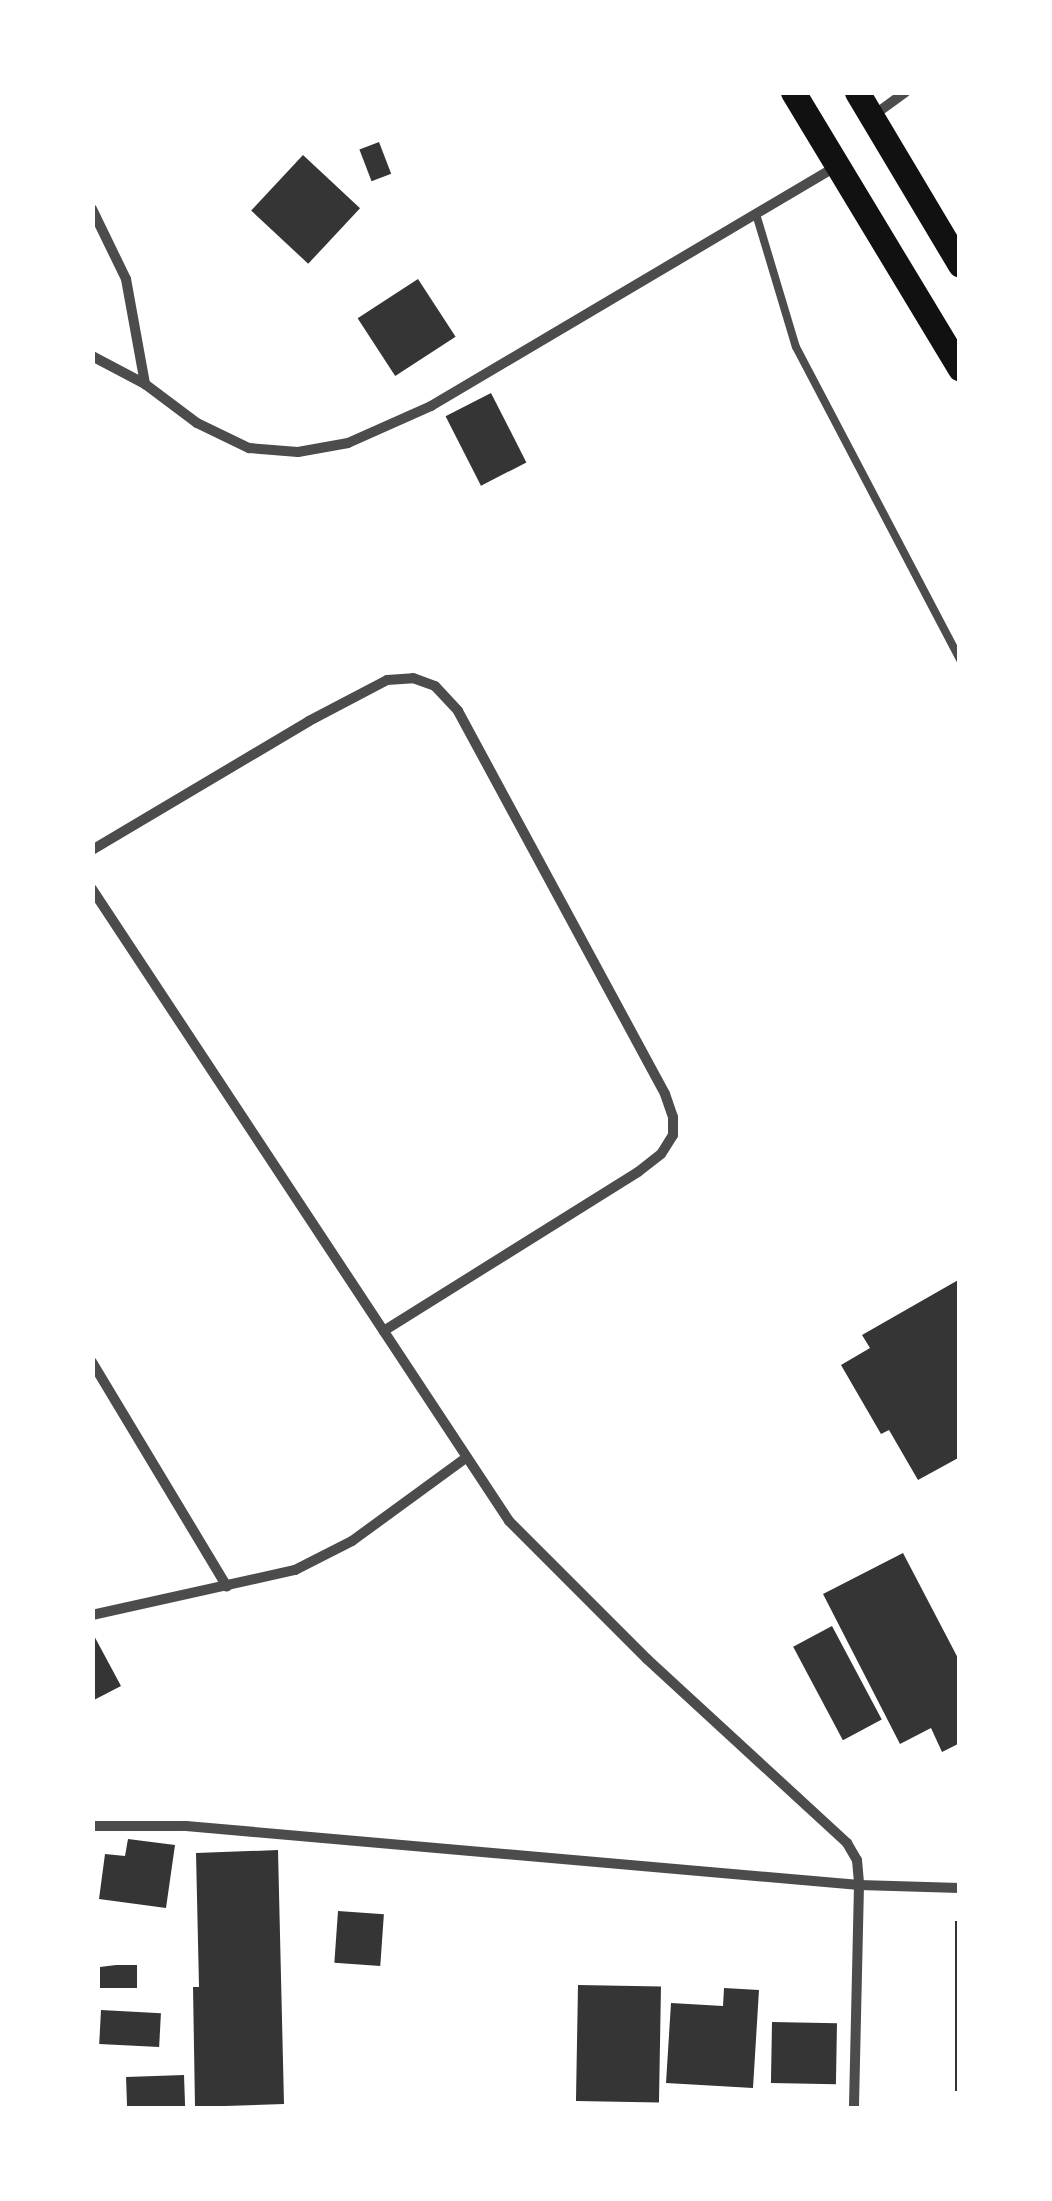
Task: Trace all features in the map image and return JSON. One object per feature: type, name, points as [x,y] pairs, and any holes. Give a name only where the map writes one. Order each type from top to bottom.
[{"type":"main road","points":[[793,92],[960,369]]},
{"type":"main road","points":[[857,92],[960,265]]},
{"type":"street","points":[[871,116],[906,92]]},
{"type":"street","points":[[92,356],[145,384],[197,422],[250,448],[298,452],[348,443],[432,406],[838,166]]},
{"type":"street","points":[[92,208],[126,280],[145,384]]},
{"type":"street","points":[[92,850],[309,721],[388,680],[413,678],[435,686],[458,711],[665,1094],[674,1118],[673,1135],[661,1154],[638,1172],[384,1331]]},
{"type":"street","points":[[92,890],[467,1458],[522,1535],[647,1660],[847,1843],[856,1860],[859,1885],[854,2108]]},
{"type":"street","points":[[92,1362],[228,1587]]},
{"type":"street","points":[[92,1615],[295,1570],[352,1541],[467,1458]]},
{"type":"street","points":[[92,1826],[186,1826],[859,1885],[960,1888]]},
{"type":"lane","points":[[756,214],[796,347],[960,660]]},
{"type":"building","points":[[379,142],[391,174],[372,181],[359,150]]},
{"type":"building","points":[[303,155],[360,208],[308,264],[251,211]]},
{"type":"building","points":[[418,279],[456,337],[395,376],[358,318]]},
{"type":"building","points":[[491,393],[526,462],[481,486],[446,416]]},
{"type":"building","points":[[960,1279],[960,1457],[918,1480],[889,1430],[881,1434],[841,1365],[870,1348],[862,1335]]},
{"type":"building","points":[[903,1553],[960,1662],[960,1743],[942,1752],[931,1728],[900,1744],[823,1594]]},
{"type":"building","points":[[832,1626],[882,1720],[843,1740],[793,1647]]},
{"type":"building","points":[[92,1632],[121,1686],[92,1701]]},
{"type":"building","points":[[128,1839],[175,1845],[166,1908],[99,1899],[105,1854],[125,1856]]},
{"type":"building","points":[[278,1850],[284,2104],[195,2107],[193,1987],[199,1987],[196,1853]]},
{"type":"building","points":[[338,1911],[384,1914],[380,1966],[334,1963]]},
{"type":"building","points":[[955,1921],[960,1921],[960,2091],[955,2091]]},
{"type":"building","points":[[137,1965],[137,1988],[100,1988],[100,1967]]},
{"type":"building","points":[[578,1985],[661,1986],[659,2102],[576,2101]]},
{"type":"building","points":[[724,1988],[759,1990],[753,2088],[666,2083],[671,2003],[723,2006]]},
{"type":"building","points":[[101,2010],[161,2013],[159,2047],[99,2044]]},
{"type":"building","points":[[772,2022],[837,2023],[836,2084],[771,2083]]},
{"type":"building","points":[[184,2075],[185,2108],[127,2108],[126,2077]]}]
